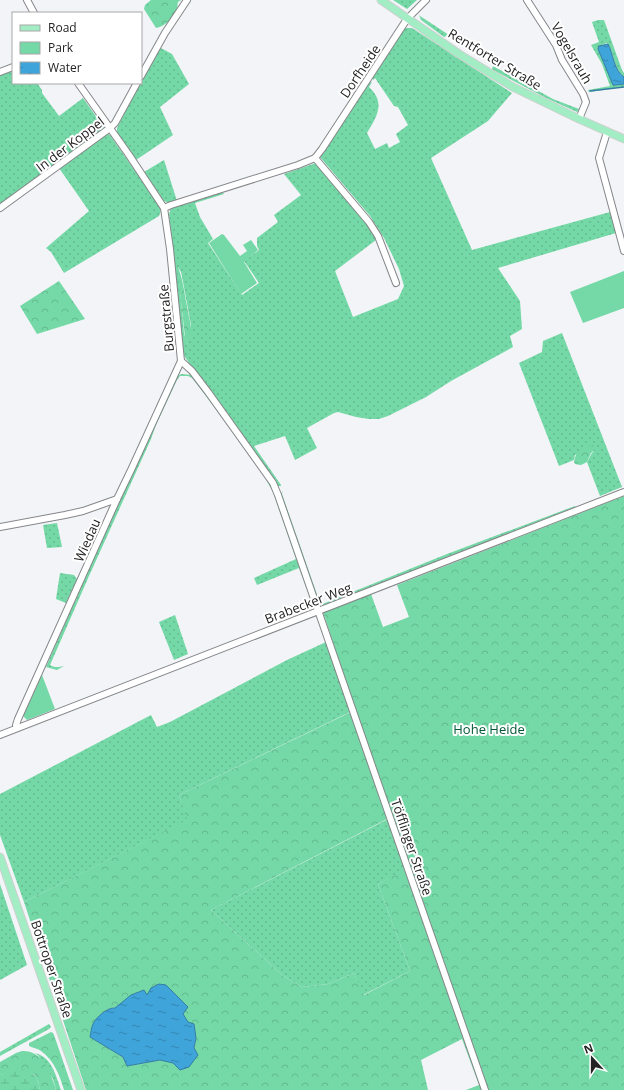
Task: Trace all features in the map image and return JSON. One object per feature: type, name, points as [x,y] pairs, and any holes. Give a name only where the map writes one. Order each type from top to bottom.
[{"type":"main road","name":"Rentforter Straße","points":[[381,0],[459,54],[513,87],[624,139]]},
{"type":"main road","name":"Bottroper Straße","points":[[0,857],[80,1090]]},
{"type":"street","points":[[27,0],[33,12]]},
{"type":"street","points":[[142,74],[164,33],[187,0]]},
{"type":"street","name":"Dorfheide","points":[[315,158],[407,18],[426,0]]},
{"type":"street","name":"Vogelsrauh","points":[[527,0],[556,45],[562,60],[583,94],[586,102],[579,119]]},
{"type":"street","points":[[0,72],[12,67]]},
{"type":"street","name":"Burgstraße","points":[[79,84],[164,208],[170,249],[181,361],[208,392],[273,483],[318,610]]},
{"type":"street","name":"In der Koppel","points":[[0,208],[110,128],[115,123],[136,84]]},
{"type":"street","points":[[607,132],[600,158],[624,251]]},
{"type":"street","points":[[164,208],[298,165],[315,158],[369,222],[378,236],[396,283]]},
{"type":"street","name":"Wiedau","points":[[17,728],[16,725],[18,719],[117,498],[181,361]]},
{"type":"street","name":"Brabecker Weg","points":[[0,735],[624,492]]},
{"type":"street","points":[[0,528],[82,511],[117,498]]},
{"type":"street","name":"Töfflinger Straße","points":[[318,610],[485,1090]]},
{"type":"green space","points":[[151,0],[181,0],[178,2],[177,11],[168,22],[156,28],[144,9],[145,5]]},
{"type":"green space","points":[[393,0],[417,0],[407,9]]},
{"type":"green space","points":[[419,15],[449,35],[444,37],[421,20]]},
{"type":"green space","points":[[604,20],[624,73],[624,77],[616,66],[607,43],[599,46],[598,49],[613,84],[624,84],[624,87],[589,92],[588,90],[610,86],[602,64],[591,45],[599,42],[592,22]]},
{"type":"green space","points":[[412,28],[512,93],[488,121],[431,158],[472,250],[610,212],[616,233],[498,268],[520,301],[522,329],[510,336],[513,347],[451,381],[426,397],[388,416],[379,419],[369,419],[338,412],[334,413],[307,428],[317,448],[295,460],[285,436],[254,446],[281,485],[277,486],[183,354],[169,214],[171,208],[174,206],[222,192],[224,194],[195,203],[200,217],[213,239],[208,243],[242,295],[259,283],[244,261],[259,250],[257,246],[257,238],[278,222],[274,215],[301,195],[284,174],[316,163],[364,218],[376,240],[335,271],[353,317],[398,299],[404,286],[399,269],[384,238],[370,216],[320,157],[368,83],[372,82],[369,87],[377,99],[378,110],[377,115],[367,133],[375,149],[387,143],[389,148],[400,142],[396,134],[408,125],[398,107],[394,106],[375,78],[373,80],[372,76],[404,29]],"holes":[[[178,267],[181,272],[191,325],[187,345],[184,333]]]},
{"type":"green space","points":[[159,47],[172,54],[189,84],[160,107],[173,135],[136,160],[117,133],[117,128],[140,84],[142,84],[142,80]]},
{"type":"green space","points":[[493,66],[553,99],[579,110],[577,112],[546,98],[495,71],[492,69]]},
{"type":"green space","points":[[12,70],[12,84],[38,84],[42,90],[42,93],[59,116],[83,98],[105,129],[0,206],[0,74]]},
{"type":"green space","points":[[106,134],[110,135],[160,207],[161,211],[159,216],[64,273],[51,252],[46,248],[89,211],[59,168]]},
{"type":"green space","points":[[164,160],[177,201],[169,203],[164,201],[144,172]]},
{"type":"green space","points":[[222,234],[240,256],[247,251],[243,245],[251,240],[258,250],[244,262],[257,283],[241,294],[209,243]]},
{"type":"green space","points":[[177,265],[182,280],[191,324],[191,335],[186,346]]},
{"type":"green space","points":[[624,271],[624,308],[583,323],[570,292]]},
{"type":"green space","points":[[59,281],[85,319],[37,334],[20,306]]},
{"type":"green space","points":[[562,333],[622,487],[600,496],[587,462],[594,451],[575,455],[574,460],[559,466],[519,363],[542,352],[543,341]]},
{"type":"green space","points":[[182,374],[192,375],[271,483],[308,587],[306,587],[299,568],[257,585],[254,578],[296,559],[273,492],[261,471],[192,378],[188,376],[180,376],[156,425],[50,665],[55,667],[64,666],[57,670],[46,667],[70,612],[69,610],[75,602],[176,376]]},
{"type":"green space","points":[[595,445],[596,448],[591,453],[587,462],[581,465],[575,464],[576,454],[581,449],[587,446]]},
{"type":"green space","points":[[283,491],[282,494],[320,603],[325,603],[447,554],[575,506],[576,508],[323,606],[319,603],[281,494]]},
{"type":"green space","name":"Hohe Heide","points":[[624,496],[624,1090],[466,1090],[479,1085],[462,1039],[421,1060],[428,1090],[86,1090],[24,902],[187,820],[179,795],[355,710],[323,612],[371,594],[383,627],[409,617],[397,585]],"holes":[[[387,819],[406,869],[378,884],[410,971],[364,995],[354,973],[328,984],[302,987],[282,975],[211,910]],[[144,990],[146,995],[183,1014],[196,1038],[194,1049],[173,1063],[160,1060],[127,1066],[123,1057],[90,1037],[93,1024],[102,1013],[109,1009],[115,1008],[132,995]]]},
{"type":"green space","points":[[57,523],[62,547],[47,548],[43,525]]},
{"type":"green space","points":[[60,573],[74,575],[77,579],[66,603],[56,599]]},
{"type":"green space","points":[[175,615],[188,654],[174,660],[159,622]]},
{"type":"green space","points":[[326,642],[350,712],[179,795],[188,820],[24,902],[0,835],[0,794],[151,715],[157,727],[170,722],[287,660]]},
{"type":"green space","points":[[42,675],[55,709],[27,720],[23,716]]},
{"type":"green space","points":[[388,819],[406,870],[378,884],[410,971],[363,995],[354,973],[328,984],[302,987],[282,975],[211,910]]},
{"type":"green space","points":[[0,884],[27,965],[0,980]]},
{"type":"green space","points":[[49,1024],[51,1027],[49,1029],[0,1056],[0,1052]]},
{"type":"green space","points":[[51,1032],[54,1035],[73,1090],[64,1090],[50,1059],[40,1050],[29,1046],[29,1043]]},
{"type":"green space","points":[[22,1051],[35,1054],[41,1058],[49,1070],[56,1090],[40,1090],[38,1081],[34,1074],[9,1073],[0,1075],[0,1062]]},
{"type":"green space","points":[[35,1053],[46,1058],[55,1073],[61,1090],[56,1090],[53,1079],[38,1055]]},
{"type":"green space","points":[[22,1069],[35,1076],[40,1090],[0,1090],[0,1075]]},
{"type":"water","points":[[608,44],[618,71],[624,77],[624,84],[613,85],[598,49],[599,46]]},
{"type":"water","points":[[159,984],[166,985],[188,1007],[183,1014],[188,1022],[194,1024],[196,1038],[194,1048],[198,1055],[189,1067],[180,1070],[173,1063],[160,1060],[127,1066],[123,1057],[90,1037],[93,1024],[102,1013],[109,1009],[115,1008],[131,995],[144,990],[147,995],[151,988]]},
{"type":"waterway","points":[[590,91],[624,87]]}]
